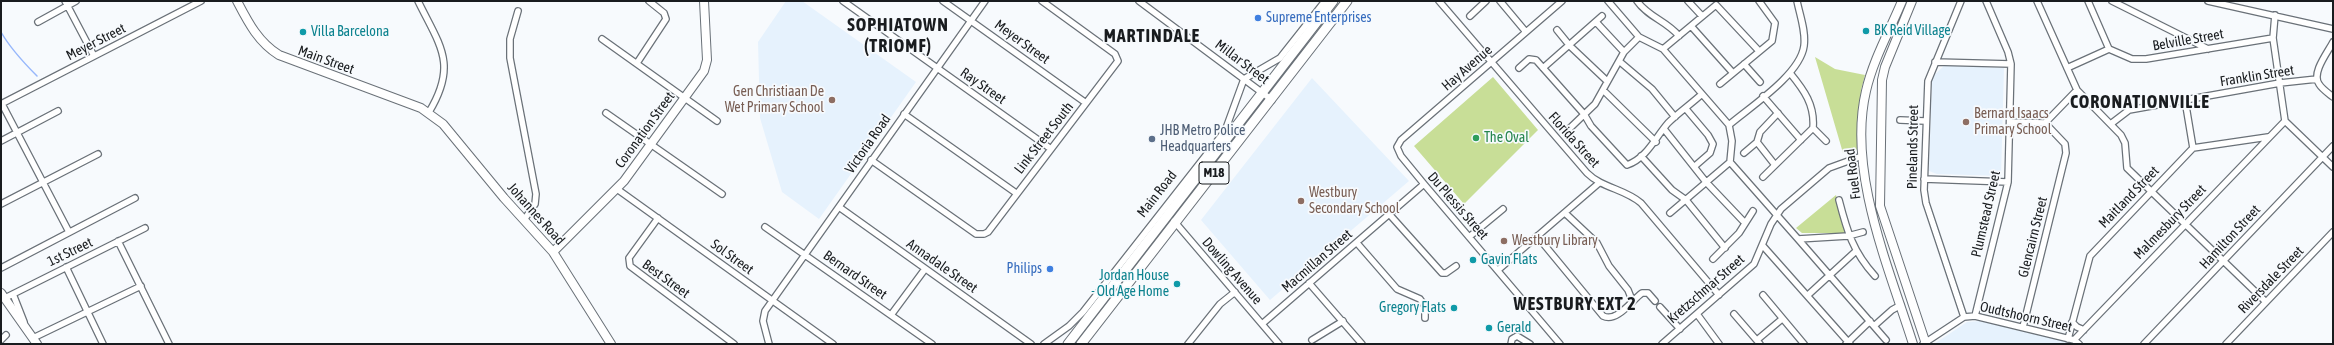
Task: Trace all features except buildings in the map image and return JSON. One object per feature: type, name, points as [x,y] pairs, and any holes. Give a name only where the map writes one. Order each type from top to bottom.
[{"type":"main road","name":"Main Road","points":[[1068,344],[1333,1]]},
{"type":"main road","name":"M18","points":[[1081,344],[1272,100],[1347,1]]},
{"type":"street","points":[[38,22],[66,3],[76,1]]},
{"type":"street","name":"Meyer Street","points":[[1,104],[201,1]]},
{"type":"street","name":"Main Street","points":[[237,1],[255,33],[266,45],[279,55],[429,112]]},
{"type":"street","points":[[418,1],[441,50],[445,70],[441,89],[429,112]]},
{"type":"street","points":[[637,63],[664,25],[666,19],[664,13],[649,1]]},
{"type":"street","name":"Coronation Street","points":[[554,252],[617,189],[651,144],[707,64],[704,1]]},
{"type":"street","name":"Ray Street","points":[[843,1],[1051,149]]},
{"type":"street","name":"Meyer Street","points":[[943,1],[1086,103]]},
{"type":"street","name":"Victoria Road","points":[[772,301],[985,1]]},
{"type":"street","name":"Link Street South","points":[[871,160],[972,231],[980,235],[988,232],[1016,193],[1116,65],[1118,58],[1111,51],[1042,1]]},
{"type":"street","name":"Millar Street","points":[[1139,1],[1272,100]]},
{"type":"street","points":[[1147,6],[1151,1]]},
{"type":"street","points":[[1244,79],[1280,58],[1325,1]]},
{"type":"street","name":"Florida Street","points":[[1439,1],[1575,160],[1600,183],[1626,192],[1641,203],[1719,295]]},
{"type":"street","points":[[1470,16],[1486,1]]},
{"type":"street","points":[[1500,1],[1526,32]]},
{"type":"street","name":"Hay Avenue","points":[[1401,156],[1397,150],[1398,142],[1562,1]]},
{"type":"street","points":[[1608,1],[1639,37],[1664,49],[1728,125],[1732,142],[1730,162],[1670,213]]},
{"type":"street","points":[[1637,1],[1651,14],[1670,25],[1679,36]]},
{"type":"street","points":[[1688,1],[1702,16]]},
{"type":"street","points":[[1720,84],[1769,44],[1774,36],[1775,23],[1771,15],[1759,1]]},
{"type":"street","points":[[1728,125],[1790,73],[1800,58],[1804,46],[1803,28],[1797,1]]},
{"type":"street","name":"Fuel Road","points":[[1902,1],[1866,92],[1862,156],[1869,201],[1913,344]]},
{"type":"street","name":"Fuel Road","points":[[1912,1],[1884,68],[1882,80],[1879,195],[1888,232],[1925,343]]},
{"type":"street","name":"Pinelands Street","points":[[1961,1],[1935,62],[1927,86],[1924,179],[1926,203],[1964,317]]},
{"type":"street","name":"Plumstead Street","points":[[1974,316],[2008,182],[2011,64],[1986,1]]},
{"type":"street","points":[[2037,1],[2076,90],[2112,124],[2125,143],[2127,168],[2150,192],[2266,302]]},
{"type":"street","points":[[2067,68],[2109,49],[2088,1]]},
{"type":"street","points":[[2112,1],[2208,49]]},
{"type":"street","points":[[2208,1],[2333,29]]},
{"type":"street","points":[[66,3],[94,56]]},
{"type":"street","points":[[1664,49],[1716,5],[1721,8],[1759,51]]},
{"type":"street","points":[[518,11],[510,39],[510,58],[536,194],[535,204],[524,220]]},
{"type":"street","points":[[2275,15],[2273,38],[2285,121],[2332,165]]},
{"type":"street","points":[[1543,68],[1570,46],[1602,16]]},
{"type":"street","points":[[1596,22],[1624,52]]},
{"type":"street","points":[[1691,26],[1733,73]]},
{"type":"street","points":[[1558,30],[1570,46],[1608,81]]},
{"type":"street","points":[[1570,128],[1595,104],[1624,52],[1639,37]]},
{"type":"street","name":"Belville Street","points":[[2109,49],[2138,60],[2273,38]]},
{"type":"street","points":[[602,39],[717,121]]},
{"type":"street","points":[[2333,42],[2319,69],[2317,79],[2319,84],[2333,97]]},
{"type":"street","points":[[1519,68],[1529,59],[1534,58],[1584,114],[1588,123],[1624,164],[1629,165],[1656,142],[1664,129],[1675,117],[1702,94]]},
{"type":"street","points":[[1619,61],[1652,89],[1675,117]]},
{"type":"street","points":[[1935,62],[2011,64]]},
{"type":"street","points":[[1744,64],[1760,82]]},
{"type":"street","points":[[1763,177],[1813,128],[1813,112],[1808,97],[1790,73]]},
{"type":"street","name":"Main Road","points":[[1044,344],[1069,326],[1083,312],[1225,131],[1244,79]]},
{"type":"street","name":"Franklin Street","points":[[2112,124],[2129,110],[2280,83],[2317,79]]},
{"type":"street","points":[[1603,90],[1656,142]]},
{"type":"street","points":[[2010,122],[2045,123],[2076,90]]},
{"type":"street","points":[[1763,96],[1801,140]]},
{"type":"street","points":[[2185,100],[2193,148],[2268,137]]},
{"type":"street","points":[[1,104],[69,232]]},
{"type":"street","points":[[1686,109],[1708,135],[1713,144],[1710,153],[1695,166]]},
{"type":"street","points":[[1,141],[58,111]]},
{"type":"street","name":"Johannes Road","points":[[429,112],[443,124],[524,220],[554,252],[611,344]]},
{"type":"street","points":[[606,113],[722,194]]},
{"type":"street","points":[[1744,153],[1757,142],[1760,132],[1778,113]]},
{"type":"street","points":[[904,114],[1016,193]]},
{"type":"street","points":[[1900,120],[1925,121]]},
{"type":"street","name":"Malmesbury Street","points":[[2074,341],[2285,121]]},
{"type":"street","name":"Glencairn Street","points":[[2023,327],[2066,153],[2065,144],[2045,123]]},
{"type":"street","points":[[1813,128],[1826,141]]},
{"type":"street","points":[[1664,129],[1695,166],[1706,182],[1745,224]]},
{"type":"street","points":[[1757,142],[1775,164]]},
{"type":"street","name":"Hamilton Street","points":[[2144,344],[2333,146]]},
{"type":"street","name":"Maitland Street","points":[[2074,341],[2072,322],[2090,256],[2193,148]]},
{"type":"street","points":[[1,204],[98,154]]},
{"type":"street","name":"Du Plessis Street","points":[[1401,156],[1559,344]]},
{"type":"street","points":[[1641,156],[1672,190],[1686,200],[1725,248]]},
{"type":"street","name":"Kretzschmar Street","points":[[1662,344],[1754,264],[1775,215],[1829,168],[1862,156]]},
{"type":"street","points":[[1730,162],[1775,215],[1830,274],[1886,340]]},
{"type":"street","points":[[1924,179],[2008,182]]},
{"type":"street","points":[[1498,270],[1600,183]]},
{"type":"street","name":"Macmillan Street","points":[[1262,324],[1390,215],[1424,184]]},
{"type":"street","name":"Sol Street","points":[[617,189],[833,344]]},
{"type":"street","points":[[1,268],[135,198]]},
{"type":"street","points":[[1839,200],[1848,236],[1856,251],[1876,276]]},
{"type":"street","name":"Annadale Street","points":[[839,207],[1031,344]]},
{"type":"street","points":[[1469,237],[1503,209]]},
{"type":"street","points":[[1713,259],[1725,248],[1745,224],[1753,211]]},
{"type":"street","points":[[1565,213],[1597,243],[1609,266],[1628,290],[1632,300]]},
{"type":"street","name":"Dowling Avenue","points":[[1168,215],[1279,344]]},
{"type":"street","points":[[1390,215],[1442,273],[1446,273],[1456,266]]},
{"type":"street","name":"Best Street","points":[[658,218],[629,258],[630,266],[734,344]]},
{"type":"street","name":"Bernard Street","points":[[765,227],[932,344]]},
{"type":"street","name":"1st Street","points":[[3,296],[13,294],[145,228]]},
{"type":"street","points":[[1798,239],[1848,236],[1863,232]]},
{"type":"street","name":"Riversdale Street","points":[[2226,344],[2333,232]]},
{"type":"street","points":[[1537,236],[1603,316],[1610,318],[1616,315],[1632,300],[1645,292],[1655,301]]},
{"type":"street","points":[[118,242],[169,344]]},
{"type":"street","points":[[1357,243],[1397,289],[1420,298],[1424,306],[1425,318]]},
{"type":"street","points":[[1763,246],[1808,295],[1848,343],[1872,324],[1901,305]]},
{"type":"street","points":[[1808,295],[1856,251]]},
{"type":"street","points":[[66,267],[103,344]]},
{"type":"street","points":[[891,314],[925,269]]},
{"type":"street","points":[[1309,283],[1362,344]]},
{"type":"street","points":[[3,296],[26,326],[36,342],[87,312],[141,286]]},
{"type":"street","points":[[1188,344],[1220,304],[1235,292]]},
{"type":"street","points":[[13,294],[26,326]]},
{"type":"street","points":[[1763,294],[1804,344]]},
{"type":"street","points":[[769,344],[762,318],[772,301]]},
{"type":"street","points":[[1660,307],[1680,329]]},
{"type":"street","points":[[1697,314],[1719,344]]},
{"type":"street","points":[[1734,314],[1758,342],[1782,319]]},
{"type":"street","name":"Oudtshoorn Street","points":[[1925,343],[1964,317],[1974,316],[2023,327],[2074,341]]},
{"type":"street","points":[[1312,340],[1343,321]]},
{"type":"street","points":[[2072,322],[2076,327],[2084,330]]},
{"type":"street","points":[[1,340],[6,335]]},
{"type":"street","points":[[1511,344],[1512,339],[1517,336],[1530,344]]},
{"type":"shaded area","name":"Gen Christiaan De Wet Primary School","points":[[786,1],[802,1],[916,82],[819,219],[782,192],[760,118],[758,42]]},
{"type":"shaded area","name":"Bernard Isaacs Primary School","points":[[1945,65],[2004,68],[2001,176],[1937,174],[1929,171],[1932,77]]},
{"type":"shaded area","name":"Westbury Secondary School","points":[[1312,78],[1409,181],[1270,300],[1201,220]]},
{"type":"shaded area","points":[[1980,321],[2075,344],[1934,344],[1967,322]]},
{"type":"green space","points":[[1815,57],[1835,69],[1865,75],[1861,90],[1859,149],[1843,153]]},
{"type":"green space","name":"The Oval","points":[[1493,77],[1538,130],[1464,204],[1414,146]]},
{"type":"green space","points":[[1836,195],[1846,233],[1802,233],[1796,228]]},
{"type":"waterway","points":[[1,32],[8,44],[37,76]]},
{"type":"place","name":"Supreme Enterprises","points":[[1258,18]]},
{"type":"place","name":"BK Reid Village","points":[[1866,31]]},
{"type":"place","name":"Villa Barcelona","points":[[303,32]]},
{"type":"place","name":"Gen Christiaan De Wet Primary School","points":[[832,100]]},
{"type":"place","name":"Bernard Isaacs Primary School","points":[[1966,122]]},
{"type":"place","name":"The Oval","points":[[1476,138]]},
{"type":"place","name":"JHB Metro Police Headquarters","points":[[1152,139]]},
{"type":"place","name":"Westbury Secondary School","points":[[1301,201]]},
{"type":"place","name":"Westbury Library","points":[[1504,241]]},
{"type":"place","name":"Gavin Flats","points":[[1473,260]]},
{"type":"place","name":"Philips","points":[[1050,269]]},
{"type":"place","name":"Jordan House - Old Age Home","points":[[1177,284]]},
{"type":"place","name":"Gregory Flats","points":[[1454,308]]},
{"type":"place","name":"Gerald","points":[[1489,328]]},
{"type":"district","name":"SOPHIATOWN (TRIOMF)","points":[[898,35]]},
{"type":"district","name":"MARTINDALE","points":[[1152,36]]},
{"type":"district","name":"CORONATIONVILLE","points":[[2140,102]]},
{"type":"district","name":"WESTBURY EXT 2","points":[[1575,304]]}]
